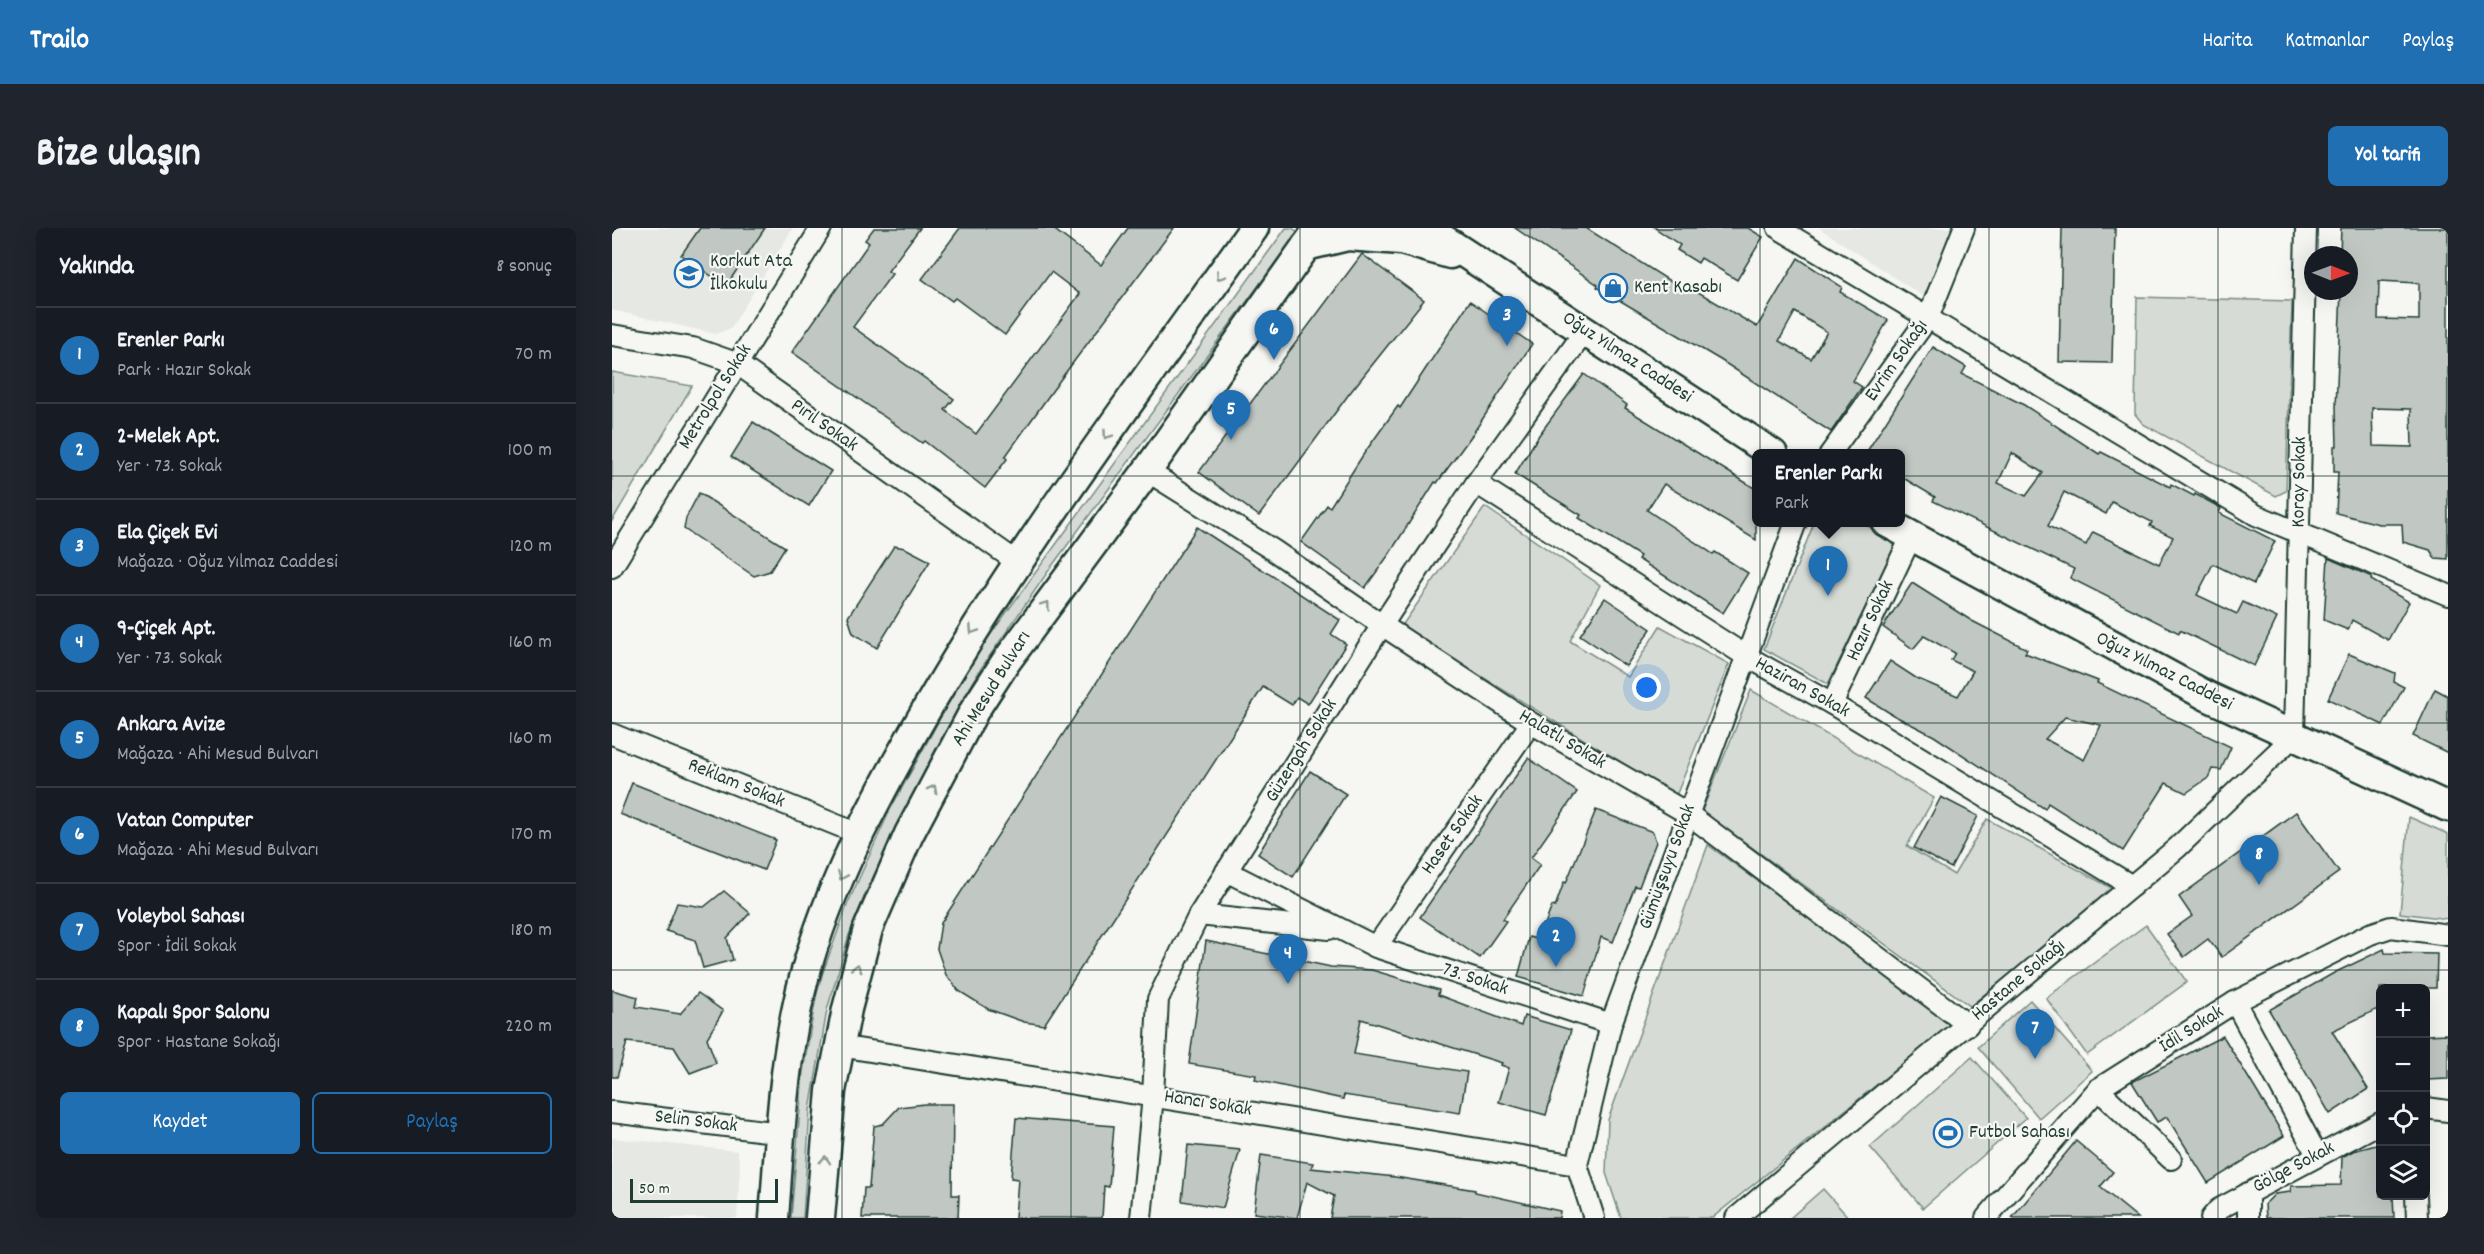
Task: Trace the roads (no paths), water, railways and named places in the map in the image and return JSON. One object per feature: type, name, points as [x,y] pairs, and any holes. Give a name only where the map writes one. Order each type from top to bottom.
[{"type":"main road","points":[[774,1218],[785,1077],[805,975],[824,918],[859,834],[892,770],[950,669],[1017,562],[1254,228]]},
{"type":"main road","points":[[1426,228],[1481,263]]},
{"type":"main road","points":[[1448,228],[1481,263]]},
{"type":"main road","points":[[1312,237],[1348,236],[1401,240],[1481,263]]},
{"type":"main road","name":"Ahi Mesud Bulvarı","points":[[820,1218],[831,1091],[839,1046],[868,929],[909,834],[974,711],[1005,663],[1147,471],[1312,237]]},
{"type":"main road","name":"Oğuz Yılmaz Caddesi","points":[[1481,263],[1767,449]]},
{"type":"main road","name":"Oğuz Yılmaz Caddesi","points":[[1894,527],[2207,696],[2448,807]]},
{"type":"street","name":"Metrolpol Sokak","points":[[612,567],[821,228]]},
{"type":"street","points":[[1778,228],[2256,516],[2448,595]]},
{"type":"street","name":"Evrim Sokağı","points":[[1833,449],[1928,318],[1964,228]]},
{"type":"street","name":"Koray Sokak","points":[[2294,736],[2306,228]]},
{"type":"street","name":"Güzergah Sokak","points":[[1141,1218],[1153,1095],[1158,999],[1198,915],[1476,483],[1585,331]]},
{"type":"street","name":"Pırıl Sokak","points":[[612,335],[693,348],[736,363],[1017,562]]},
{"type":"street","name":"Halatlı Sokak","points":[[1147,471],[1273,550],[1382,626],[1531,723],[1687,813],[1968,1024]]},
{"type":"street","name":"Haziran Sokak","points":[[1476,483],[1746,656],[1832,704],[2132,886]]},
{"type":"street","name":"Gümüşsuyu Sokak","points":[[1576,1165],[1611,1024],[1794,527]]},
{"type":"street","name":"Hazır Sokak","points":[[1832,704],[1911,537]]},
{"type":"street","name":"Haset Sokak","points":[[1376,947],[1531,723]]},
{"type":"street","name":"Reklam Sokak","points":[[612,734],[859,834]]},
{"type":"street","name":"Hastane Sokağı","points":[[1736,1218],[2177,848],[2294,736]]},
{"type":"street","name":"73. Sokak","points":[[1226,871],[1376,947],[1611,1024]]},
{"type":"street","name":"73. Sokak","points":[[1198,915],[1340,930]]},
{"type":"street","name":"İdil Sokak","points":[[1986,1218],[2098,1089],[2235,1002],[2370,934],[2391,927],[2448,935]]},
{"type":"street","points":[[2235,1002],[2317,1155]]},
{"type":"street","name":"Hancı Sokak","points":[[839,1046],[1576,1165]]},
{"type":"street","points":[[2098,1089],[2171,1159]]},
{"type":"street","points":[[2430,1109],[2448,1111]]},
{"type":"street","name":"Selin Sokak","points":[[612,1112],[780,1133]]},
{"type":"street","name":"Gölge Sokak","points":[[2211,1218],[2219,1209],[2376,1125]]},
{"type":"street","points":[[1576,1165],[1594,1218]]},
{"type":"street","points":[[2248,1193],[2248,1218]]},
{"type":"street","points":[[2416,1200],[2417,1218]]},
{"type":"place","name":"Korkut Ata İlkokulu","points":[[689,273]]},
{"type":"place","name":"Kent Kasabı","points":[[1613,288]]},
{"type":"place","name":"Ela Çiçek Evi","points":[[1507,346]]},
{"type":"place","name":"Vatan Computer","points":[[1274,360]]},
{"type":"place","name":"Ankara Avize","points":[[1231,440]]},
{"type":"place","name":"Erenler Parkı","points":[[1828,596]]},
{"type":"place","name":"Kapalı Spor Salonu","points":[[2259,885]]},
{"type":"place","name":"2-Melek Apt.","points":[[1556,967]]},
{"type":"place","name":"9-Çiçek Apt.","points":[[1288,984]]},
{"type":"place","name":"Voleybol Sahası","points":[[2035,1059]]},
{"type":"place","name":"Futbol Sahası","points":[[1948,1133]]}]
